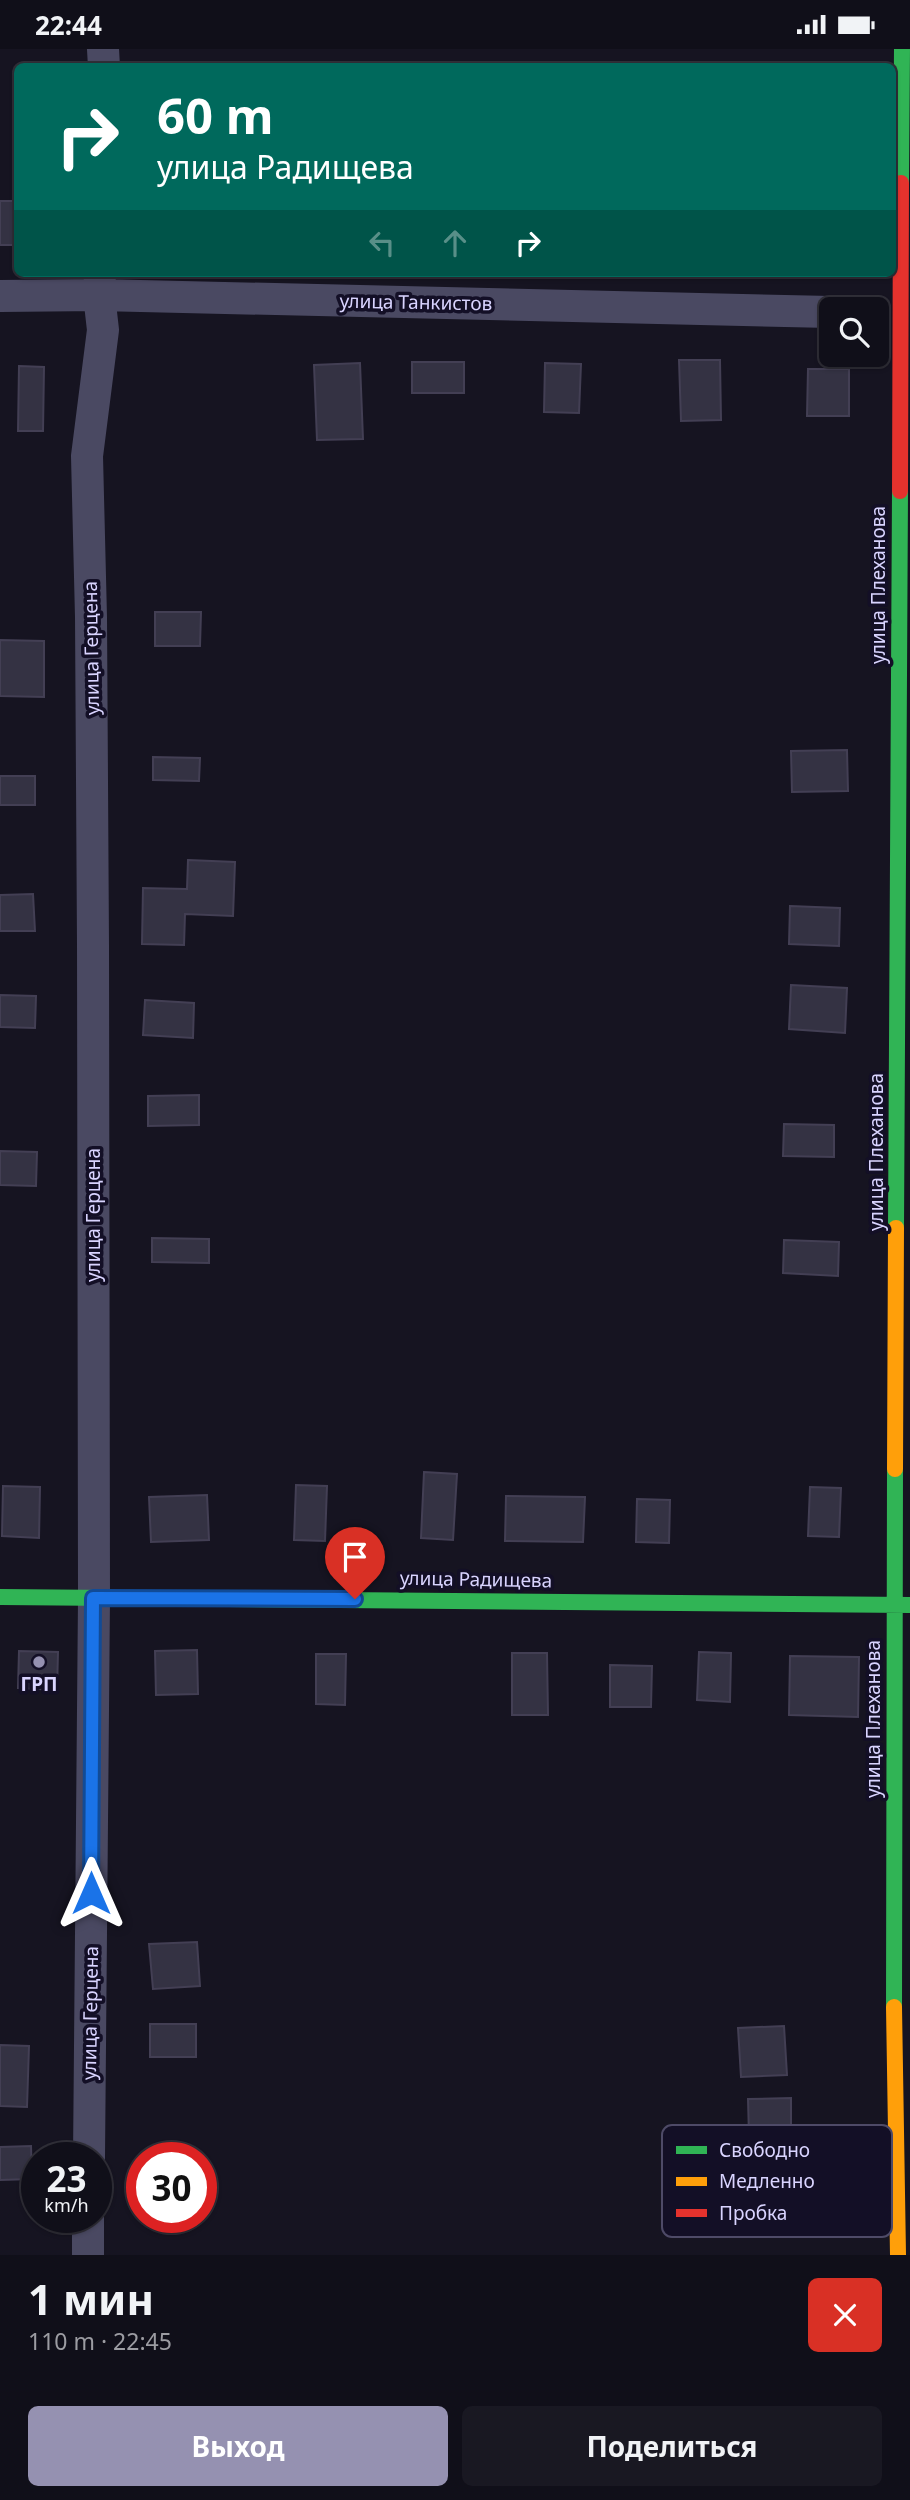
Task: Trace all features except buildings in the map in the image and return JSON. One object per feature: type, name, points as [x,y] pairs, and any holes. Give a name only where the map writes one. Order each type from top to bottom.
[{"type":"street","name":"улица Плеханова","points":[[898,2255],[902,2104],[902,1604],[896,313],[902,49]]},
{"type":"street","name":"улица Танкистов","points":[[0,296],[99,284],[819,311]]},
{"type":"street","name":"улица Герцена","points":[[89,2142],[93,1598],[93,918],[87,456],[103,330],[99,284]]},
{"type":"street","name":"улица Радищева","points":[[0,1597],[902,1604]]},
{"type":"street","points":[[88,2233],[88,2255]]},
{"type":"traffic: fast","points":[[901,183],[902,49]]},
{"type":"traffic: fast","points":[[896,1228],[900,491]]},
{"type":"traffic: fast","points":[[894,2007],[895,1469]]},
{"type":"traffic: fast","points":[[0,1597],[910,1605]]},
{"type":"traffic: slow","points":[[895,1469],[896,1228]]},
{"type":"traffic: slow","points":[[894,2007],[898,2255]]},
{"type":"traffic: jam","points":[[900,491],[901,183]]},
{"type":"place","name":"ГРП","points":[[39,1662]]},
{"type":"route","points":[[91,1893],[93,1598],[355,1599]]}]
